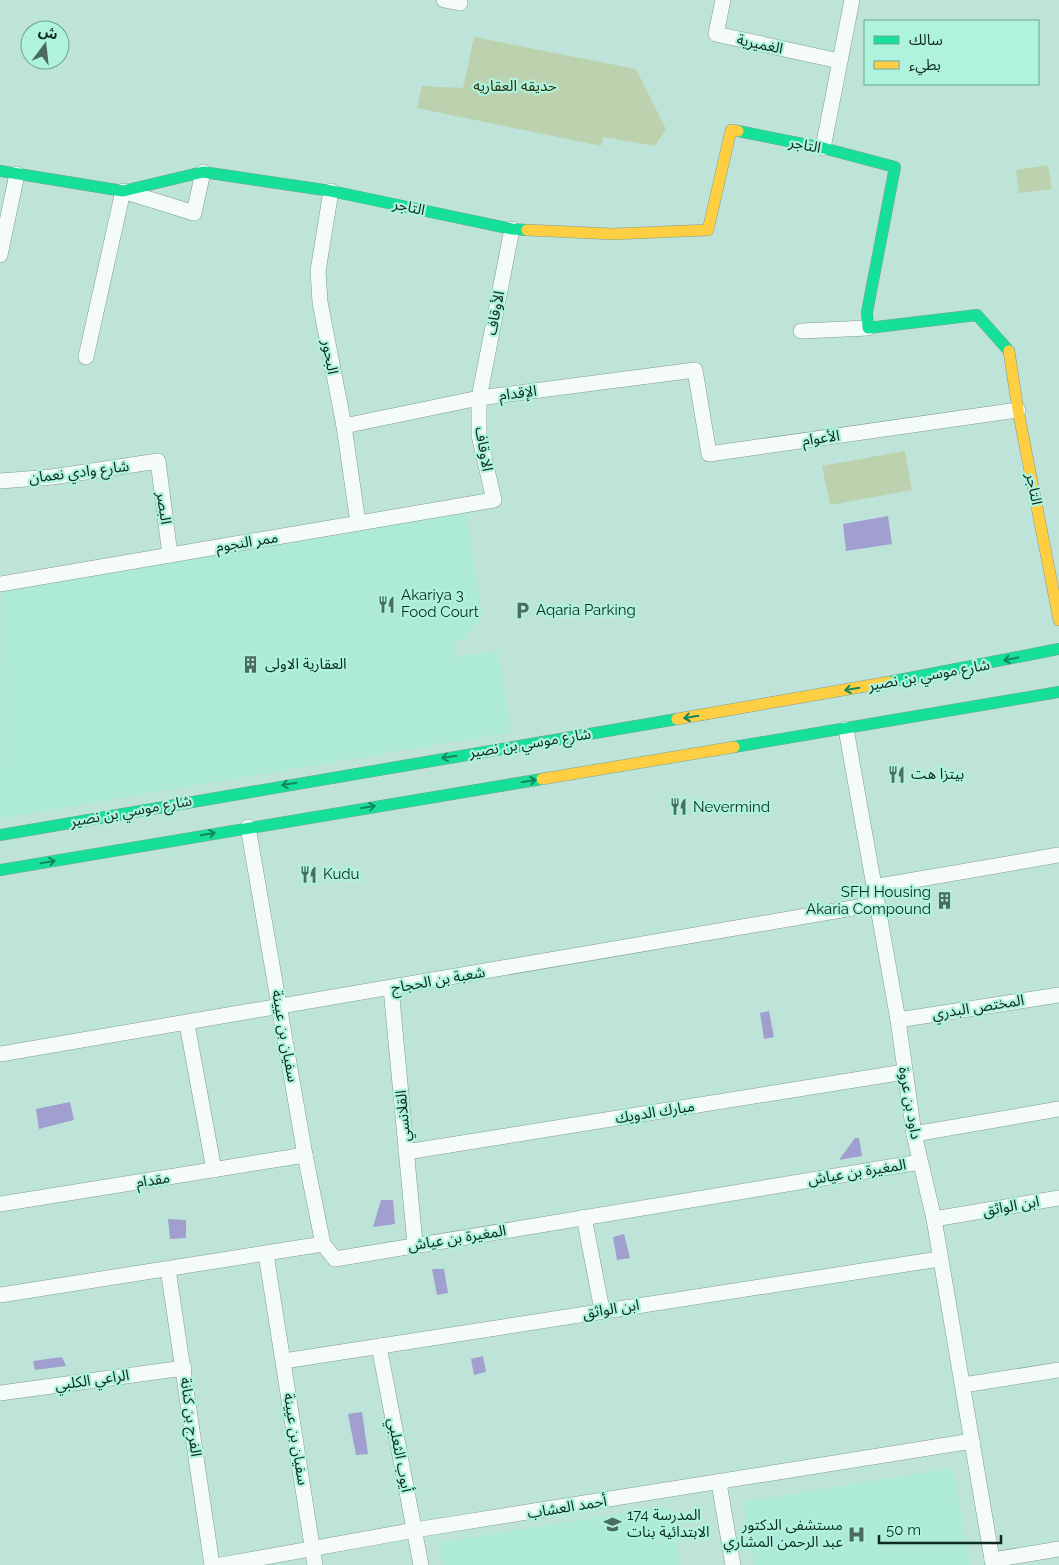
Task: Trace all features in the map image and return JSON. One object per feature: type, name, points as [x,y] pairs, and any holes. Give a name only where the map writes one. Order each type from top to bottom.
[{"type":"street","points":[[444,0],[460,4]]},
{"type":"street","name":"الغميرية","points":[[724,0],[716,34],[839,61]]},
{"type":"street","points":[[823,148],[852,0]]},
{"type":"street","name":"التاجر","points":[[123,191],[203,172],[331,191],[512,229],[613,234],[708,230],[730,130],[823,148],[895,167],[867,312],[868,328],[978,315],[1011,353],[1018,410],[1059,620]]},
{"type":"street","name":"التاجر","points":[[0,171],[123,191],[194,213],[203,172]]},
{"type":"street","points":[[0,255],[17,174]]},
{"type":"street","points":[[86,357],[123,191]]},
{"type":"street","name":"البحور","points":[[331,191],[318,270],[320,302],[344,426],[358,523]]},
{"type":"street","name":"الأوقاف","points":[[479,398],[512,229]]},
{"type":"street","points":[[801,331],[868,328]]},
{"type":"street","name":"الإقدام","points":[[344,426],[479,398],[695,370]]},
{"type":"street","name":"الأعوام","points":[[695,370],[709,454],[1018,410]]},
{"type":"street","name":"الاوقاف","points":[[479,398],[479,435],[494,500]]},
{"type":"street","name":"شارع وادي نعمان","points":[[0,481],[52,477],[158,461]]},
{"type":"street","name":"البصر","points":[[158,461],[170,555]]},
{"type":"street","name":"ممر النجوم","points":[[0,584],[494,500]]},
{"type":"street","name":"شارع موسي بن نصير","points":[[0,835],[532,742],[739,709],[973,667],[1059,649]]},
{"type":"street","points":[[0,870],[1059,692]]},
{"type":"street","name":"داود بن عروة","points":[[846,729],[898,1020],[914,1134],[934,1219],[992,1562]]},
{"type":"street","name":"سفيان بن عيينة","points":[[248,827],[305,1155],[323,1244]]},
{"type":"street","points":[[873,887],[1059,854]]},
{"type":"street","name":"شعبة بن الحجاج","points":[[0,1054],[186,1024],[876,904]]},
{"type":"street","name":"القلانسي","points":[[391,988],[415,1244]]},
{"type":"street","name":"المختص البدري","points":[[898,1020],[1059,995]]},
{"type":"street","points":[[186,1024],[214,1170]]},
{"type":"street","name":"مبارك الدويك","points":[[406,1152],[904,1072]]},
{"type":"street","points":[[914,1134],[1059,1109]]},
{"type":"street","name":"مقدام","points":[[0,1204],[305,1155]]},
{"type":"street","name":"المغيرة بن عياش","points":[[323,1244],[335,1259],[415,1244],[920,1162]]},
{"type":"street","name":"ابن الواثق","points":[[934,1219],[1059,1198]]},
{"type":"street","points":[[584,1217],[602,1310]]},
{"type":"street","points":[[0,1296],[323,1244]]},
{"type":"street","name":"سفيان بن عيينة","points":[[266,1254],[315,1565]]},
{"type":"street","name":"ابن الواثق","points":[[284,1361],[602,1310],[940,1259]]},
{"type":"street","name":"الفرج بن كنانة","points":[[168,1269],[212,1565]]},
{"type":"street","name":"أيوب الثعلبي","points":[[379,1346],[421,1565]]},
{"type":"street","name":"الراعي الكلبي","points":[[0,1393],[184,1368]]},
{"type":"street","points":[[963,1385],[1059,1370]]},
{"type":"street","name":"أحمد العشاب","points":[[221,1565],[415,1530],[719,1483],[972,1441]]},
{"type":"street","points":[[719,1483],[733,1565]]},
{"type":"street","points":[[992,1562],[1059,1549]]},
{"type":"shaded area","name":"العقارية الاولى","points":[[466,513],[482,617],[464,640],[454,642],[456,657],[498,651],[511,732],[0,818],[1,591]]},
{"type":"shaded area","name":"مستشفى الدكتور عبد الرحمن المشاري","points":[[953,1468],[970,1565],[755,1565],[743,1502]]},
{"type":"shaded area","name":"المدرسة 174 الابتدائية بنات","points":[[668,1506],[680,1565],[443,1565],[439,1543]]},
{"type":"green space","name":"حديقه العقاريه","points":[[474,37],[636,69],[666,129],[655,146],[603,137],[601,146],[417,108],[422,86],[463,88]]},
{"type":"green space","points":[[1048,165],[1052,189],[1019,193],[1016,170]]},
{"type":"green space","points":[[905,451],[912,490],[830,505],[822,466]]},
{"type":"water","points":[[888,516],[892,544],[846,551],[843,524]]},
{"type":"water","points":[[769,1011],[774,1037],[764,1039],[760,1013]]},
{"type":"water","points":[[70,1102],[74,1120],[39,1129],[36,1109]]},
{"type":"water","points":[[855,1138],[859,1138],[862,1156],[839,1160]]},
{"type":"water","points":[[381,1200],[393,1200],[395,1224],[373,1227]]},
{"type":"water","points":[[168,1219],[186,1220],[186,1238],[170,1239]]},
{"type":"water","points":[[624,1234],[630,1258],[617,1260],[613,1237]]},
{"type":"water","points":[[432,1269],[444,1269],[448,1293],[437,1295]]},
{"type":"water","points":[[483,1356],[486,1372],[474,1375],[471,1359]]},
{"type":"water","points":[[62,1357],[66,1366],[35,1370],[33,1361]]},
{"type":"water","points":[[362,1412],[368,1454],[356,1455],[348,1414]]},
{"type":"traffic: fast","points":[[738,131],[823,148],[895,167],[867,312],[868,328],[977,315],[1009,351]]},
{"type":"traffic: fast","points":[[0,171],[123,191],[203,172],[331,191],[512,229],[527,230]]},
{"type":"traffic: fast","points":[[889,682],[1059,649]]},
{"type":"traffic: fast","points":[[734,747],[1059,692]]},
{"type":"traffic: fast","points":[[0,835],[677,719]]},
{"type":"traffic: fast","points":[[0,870],[542,779]]},
{"type":"traffic: slow","points":[[527,230],[613,234],[708,230],[731,130],[738,131]]},
{"type":"traffic: slow","points":[[1009,351],[1018,410],[1059,620]]},
{"type":"traffic: slow","points":[[677,719],[889,682]]},
{"type":"traffic: slow","points":[[542,779],[734,747]]},
{"type":"place","name":"Akariya 3 Food Court","points":[[387,604]]},
{"type":"place","name":"Aqaria Parking","points":[[522,610]]},
{"type":"place","name":"العقارية الاولى","points":[[251,664]]},
{"type":"place","name":"بيتزا هت","points":[[897,774]]},
{"type":"place","name":"Nevermind","points":[[679,807]]},
{"type":"place","name":"Kudu","points":[[309,874]]},
{"type":"place","name":"SFH Housing Akaria Compound","points":[[945,901]]},
{"type":"place","name":"المدرسة 174 الابتدائية بنات","points":[[613,1524]]},
{"type":"place","name":"مستشفى الدكتور عبد الرحمن المشاري","points":[[857,1534]]}]
